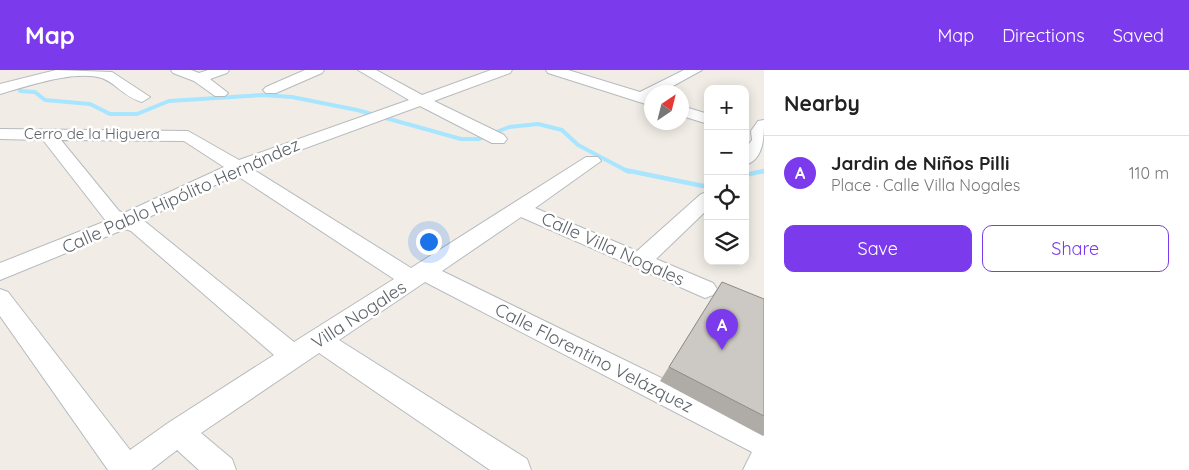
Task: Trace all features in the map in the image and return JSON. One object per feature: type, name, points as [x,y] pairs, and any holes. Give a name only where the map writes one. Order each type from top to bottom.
[{"type":"street","points":[[0,89],[73,70]]},
{"type":"street","points":[[79,70],[107,75],[130,92],[142,97]]},
{"type":"street","points":[[178,70],[199,78],[220,93]]},
{"type":"street","points":[[199,78],[222,70]]},
{"type":"street","points":[[271,90],[317,70]]},
{"type":"street","points":[[366,70],[420,100],[492,136]]},
{"type":"street","name":"Calle Pablo Hipólito Hernández","points":[[0,272],[124,221],[236,168],[362,120],[505,70]]},
{"type":"street","points":[[553,70],[644,99]]},
{"type":"street","points":[[670,85],[695,70]]},
{"type":"street","points":[[689,112],[704,118]]},
{"type":"street","points":[[749,155],[760,141],[758,132]]},
{"type":"street","name":"Cerro de la Higuera","points":[[0,134],[185,135]]},
{"type":"street","points":[[47,134],[112,216],[138,226],[293,356]]},
{"type":"street","name":"Calle Florentino Velázquez","points":[[185,135],[236,168],[419,276],[764,444]]},
{"type":"street","name":"Villa Nogales","points":[[127,470],[178,432],[592,161]]},
{"type":"street","points":[[640,261],[704,202]]},
{"type":"street","name":"Calle Villa Nogales","points":[[521,209],[705,289]]},
{"type":"street","points":[[0,298],[127,470]]},
{"type":"street","points":[[320,340],[516,470]]},
{"type":"street","points":[[178,432],[221,470]]},
{"type":"street","points":[[758,470],[764,460]]},
{"type":"building","points":[[722,282],[764,299],[764,416],[669,367]]},
{"type":"waterway","points":[[20,91],[35,92],[45,100],[90,104],[110,114],[137,114],[169,101],[262,95],[292,97],[357,110],[461,139],[479,139],[509,127],[538,124],[562,130],[578,145],[625,170]]},
{"type":"waterway","points":[[625,170],[704,186]]},
{"type":"waterway","points":[[625,170],[629,172]]},
{"type":"waterway","points":[[749,174],[764,171],[762,172]]},
{"type":"place","name":"Jardin de Niños Pilli","points":[[722,350]]}]
